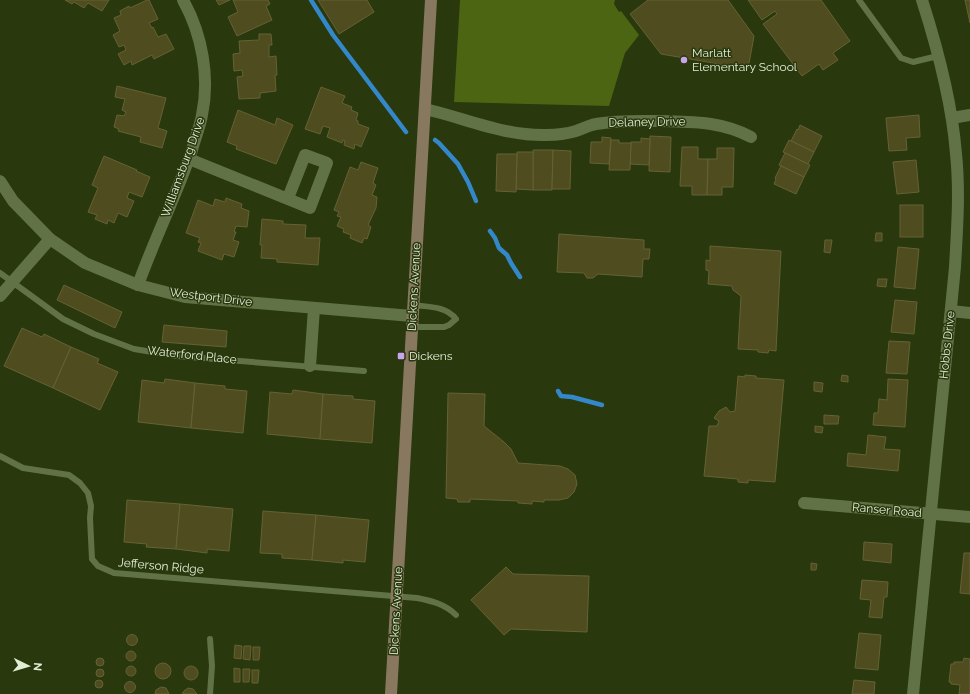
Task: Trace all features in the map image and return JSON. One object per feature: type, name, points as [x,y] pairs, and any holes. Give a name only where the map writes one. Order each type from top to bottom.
[{"type":"street","name":"Williamsburg Drive","points":[[138,285],[189,159],[202,114],[205,87],[202,51],[191,13],[183,0]]},
{"type":"street","name":"Dickens Avenue","points":[[391,694],[431,0]]},
{"type":"street","name":"Hobbs Drive","points":[[913,694],[951,311],[957,239],[958,197],[952,118],[931,27],[922,0]]},
{"type":"street","name":"Delaney Drive","points":[[425,109],[505,131],[523,134],[561,134],[576,131],[590,125],[616,120],[706,122],[737,130],[751,137]]},
{"type":"street","points":[[952,118],[970,115]]},
{"type":"street","points":[[189,159],[288,198]]},
{"type":"street","name":"Westport Drive","points":[[0,181],[13,201],[50,239],[85,263],[138,285],[186,296],[412,316]]},
{"type":"street","points":[[0,296],[50,239]]},
{"type":"street","points":[[310,366],[314,308]]},
{"type":"street","points":[[951,311],[970,313]]},
{"type":"street","name":"Ranser Road","points":[[804,502],[970,517]]},
{"type":"lane","points":[[859,0],[901,58],[913,62],[938,56]]},
{"type":"lane","name":"Waterford Place","points":[[0,273],[63,319],[94,334],[134,348],[177,356],[364,371]]},
{"type":"lane","points":[[441,308],[452,314],[456,319],[448,326],[444,327],[412,316],[441,308]]},
{"type":"lane","name":"Jefferson Ridge","points":[[0,456],[23,468],[69,475],[80,483],[88,492],[91,506],[90,518],[92,559],[98,566],[114,573],[396,597]]},
{"type":"lane","points":[[396,597],[417,598],[434,602],[446,606],[456,615]]},
{"type":"lane","points":[[210,639],[212,666],[210,694]]},
{"type":"green space","points":[[460,0],[615,0],[614,4],[619,12],[621,11],[639,35],[625,53],[609,106],[454,102]]},
{"type":"building","points":[[65,0],[109,0],[102,11],[88,3],[84,8],[74,2],[72,4]]},
{"type":"building","points":[[149,0],[158,19],[149,23],[152,28],[153,27],[158,37],[166,34],[174,49],[154,59],[152,55],[132,65],[131,61],[124,65],[118,54],[126,50],[124,45],[119,47],[113,35],[120,31],[114,18],[121,15],[120,11],[129,6],[130,8]]},
{"type":"building","points":[[216,0],[230,0],[219,5]]},
{"type":"building","points":[[233,0],[268,0],[270,4],[266,6],[272,20],[237,36],[228,17],[238,12]]},
{"type":"building","points":[[318,0],[367,0],[374,12],[339,34]]},
{"type":"building","name":"Marlatt Elementary School","points":[[648,0],[728,0],[754,36],[748,69],[661,54],[630,14]]},
{"type":"building","name":"Marlatt Elementary School","points":[[748,0],[821,0],[850,41],[833,53],[838,60],[823,70],[819,64],[802,76],[763,24],[777,14],[775,11],[762,20]]},
{"type":"building","points":[[965,0],[970,0],[970,23]]},
{"type":"building","points":[[259,34],[271,34],[272,45],[269,45],[269,57],[276,56],[276,91],[260,93],[260,98],[239,99],[237,77],[243,76],[242,70],[234,71],[233,54],[240,53],[239,41],[259,40]]},
{"type":"building","points":[[117,86],[166,98],[158,128],[167,131],[162,148],[140,142],[141,137],[118,131],[119,129],[114,127],[117,115],[124,116],[126,112],[122,110],[125,99],[115,97]]},
{"type":"building","points":[[321,87],[345,96],[342,103],[352,107],[351,110],[358,113],[356,120],[358,121],[358,124],[369,128],[361,147],[355,144],[354,149],[344,145],[345,141],[343,140],[342,143],[327,137],[330,128],[323,126],[320,134],[305,129]]},
{"type":"building","points":[[238,110],[275,125],[277,118],[293,125],[276,164],[236,149],[237,146],[227,142]]},
{"type":"building","points":[[919,115],[920,137],[906,138],[907,150],[889,151],[886,118]]},
{"type":"building","points":[[800,125],[822,136],[814,152],[791,141]]},
{"type":"building","points":[[650,136],[671,137],[670,172],[649,171]]},
{"type":"building","points":[[602,137],[611,138],[609,164],[590,163],[591,142],[602,142]]},
{"type":"building","points":[[641,138],[650,139],[649,165],[630,164],[631,142],[641,142]]},
{"type":"building","points":[[611,140],[619,140],[619,143],[631,143],[630,170],[609,170]]},
{"type":"building","points":[[789,140],[814,152],[808,164],[783,152]]},
{"type":"building","points":[[682,147],[698,147],[698,159],[708,159],[707,195],[692,195],[692,186],[680,186]]},
{"type":"building","points":[[717,148],[734,148],[733,187],[722,187],[722,195],[707,195],[708,159],[717,159]]},
{"type":"building","points":[[533,150],[553,150],[552,190],[533,190]]},
{"type":"building","points":[[553,150],[571,151],[570,189],[552,189]]},
{"type":"building","points":[[517,152],[533,152],[533,190],[516,189]]},
{"type":"building","points":[[785,153],[810,165],[804,177],[779,165]]},
{"type":"building","points":[[497,154],[517,154],[516,192],[496,191]]},
{"type":"building","points":[[104,156],[150,177],[142,197],[129,192],[127,198],[134,201],[127,217],[118,213],[114,223],[108,220],[107,224],[95,219],[97,215],[88,212],[98,188],[92,185]]},
{"type":"building","points":[[916,160],[919,192],[897,194],[893,162]]},
{"type":"building","points":[[361,162],[378,168],[373,183],[376,185],[372,195],[377,197],[376,208],[368,225],[371,227],[367,239],[364,238],[362,243],[350,238],[351,235],[343,232],[344,229],[337,226],[341,217],[337,216],[339,212],[334,210],[350,167],[358,170]]},
{"type":"building","points":[[781,166],[804,177],[796,194],[774,184],[775,178]]},
{"type":"building","points":[[226,198],[242,204],[241,208],[249,211],[247,227],[236,226],[234,232],[236,232],[233,240],[239,242],[234,257],[224,254],[222,260],[198,251],[201,243],[198,242],[200,238],[186,233],[198,200],[213,206],[215,199],[225,202]]},
{"type":"building","points":[[900,205],[923,205],[923,237],[900,237]]},
{"type":"building","points":[[262,219],[283,221],[283,224],[306,225],[305,238],[320,238],[318,265],[277,262],[277,259],[261,258],[262,245],[260,245]]},
{"type":"building","points":[[876,233],[882,233],[882,241],[875,241]]},
{"type":"building","points":[[559,234],[644,240],[644,249],[650,249],[649,259],[643,259],[642,277],[598,274],[593,278],[587,278],[584,273],[557,272]]},
{"type":"building","points":[[825,240],[832,240],[830,253],[824,252]]},
{"type":"building","points":[[710,246],[781,251],[776,351],[769,350],[768,353],[758,352],[758,350],[738,349],[741,296],[733,290],[732,286],[708,284],[709,271],[706,270],[706,260],[710,261]]},
{"type":"building","points":[[898,247],[919,249],[915,289],[894,287]]},
{"type":"building","points":[[878,279],[887,279],[886,287],[877,286]]},
{"type":"building","points":[[64,285],[122,312],[115,328],[57,300]]},
{"type":"building","points":[[895,300],[917,302],[914,334],[891,332]]},
{"type":"building","points":[[164,325],[227,331],[226,347],[162,342]]},
{"type":"building","points":[[22,328],[42,337],[44,334],[71,347],[53,388],[4,366]]},
{"type":"building","points":[[889,341],[910,342],[907,374],[886,373]]},
{"type":"building","points":[[71,347],[99,359],[97,363],[118,372],[100,410],[53,388]]},
{"type":"building","points":[[745,375],[756,376],[756,378],[784,380],[775,482],[748,480],[748,483],[738,482],[738,479],[704,476],[709,426],[717,426],[719,421],[714,418],[719,411],[726,407],[730,412],[735,411],[738,376],[745,377]]},
{"type":"building","points":[[842,375],[848,376],[848,382],[841,381]]},
{"type":"building","points":[[165,379],[195,383],[191,428],[138,422],[142,380],[164,383]]},
{"type":"building","points":[[888,379],[908,380],[905,427],[873,425],[874,413],[878,413],[879,399],[887,400]]},
{"type":"building","points":[[814,382],[823,383],[822,392],[814,391]]},
{"type":"building","points":[[195,383],[225,386],[225,389],[247,391],[243,433],[191,428]]},
{"type":"building","points":[[293,390],[323,394],[320,439],[267,434],[270,392],[292,394]]},
{"type":"building","points":[[448,393],[485,394],[484,426],[511,449],[518,463],[560,466],[568,469],[575,475],[577,484],[574,492],[568,498],[559,500],[544,500],[544,502],[532,501],[532,504],[518,503],[518,501],[470,499],[470,502],[458,502],[457,499],[446,498]]},
{"type":"building","points":[[323,394],[353,396],[353,399],[375,401],[372,443],[320,439]]},
{"type":"building","points":[[824,415],[839,416],[838,424],[824,424]]},
{"type":"building","points":[[815,426],[823,427],[822,433],[815,432]]},
{"type":"building","points":[[868,435],[886,437],[884,449],[900,450],[898,471],[847,466],[848,453],[866,455]]},
{"type":"building","points":[[127,500],[180,504],[176,549],[146,547],[147,544],[124,542]]},
{"type":"building","points":[[180,504],[233,509],[229,551],[207,549],[207,553],[176,549]]},
{"type":"building","points":[[263,511],[316,515],[312,560],[282,558],[282,554],[260,553]]},
{"type":"building","points":[[316,515],[369,520],[365,562],[343,560],[343,563],[312,560]]},
{"type":"building","points":[[864,542],[892,544],[891,563],[863,560]]},
{"type":"building","points":[[964,553],[970,553],[970,594],[960,593]]},
{"type":"building","points":[[811,563],[817,564],[816,570],[811,570]]},
{"type":"building","points":[[506,567],[513,574],[589,576],[587,632],[511,629],[504,635],[471,600]]},
{"type":"building","points":[[862,580],[888,582],[887,597],[884,597],[882,618],[869,617],[871,600],[860,599]]},
{"type":"building","points":[[859,633],[881,635],[878,670],[855,668]]},
{"type":"building","points":[[130,635],[134,635],[136,636],[136,644],[130,645],[127,642],[127,638]]},
{"type":"building","points":[[235,645],[242,646],[241,659],[234,658]]},
{"type":"building","points":[[244,646],[251,646],[250,660],[243,659]]},
{"type":"building","points":[[253,647],[260,647],[259,660],[253,660]]},
{"type":"building","points":[[129,651],[133,651],[135,652],[135,660],[129,661],[126,658],[126,654]]},
{"type":"building","points":[[100,658],[103,659],[103,665],[100,666],[97,665],[96,662],[97,659]]},
{"type":"building","points":[[964,658],[970,659],[970,694],[959,694],[960,685],[951,684],[951,682],[949,682],[951,664],[954,664],[954,662],[963,662]]},
{"type":"building","points":[[163,663],[170,668],[171,671],[166,678],[163,679],[156,674],[155,671],[160,664]]},
{"type":"building","points":[[129,666],[133,666],[135,667],[135,675],[129,676],[126,673],[126,669]]},
{"type":"building","points":[[191,666],[196,668],[198,673],[196,678],[191,680],[186,678],[184,673],[186,668]]},
{"type":"building","points":[[234,668],[240,669],[240,682],[234,682]]},
{"type":"building","points":[[100,669],[103,670],[103,676],[100,677],[97,676],[96,673],[97,670]]},
{"type":"building","points":[[243,669],[250,669],[249,682],[243,682]]},
{"type":"building","points":[[252,670],[259,670],[258,683],[252,683]]},
{"type":"building","points":[[97,680],[101,680],[103,684],[101,688],[97,688],[95,686],[95,682]]},
{"type":"building","points":[[854,680],[875,682],[874,694],[852,694]]},
{"type":"building","points":[[128,682],[132,682],[134,683],[134,691],[128,692],[125,689],[125,685]]},
{"type":"building","points":[[161,687],[166,688],[169,694],[155,694],[156,690]]},
{"type":"building","points":[[188,688],[193,689],[197,694],[182,694]]},
{"type":"waterway","points":[[311,0],[333,35],[406,132]]},
{"type":"waterway","points":[[435,140],[458,164],[476,201]]},
{"type":"waterway","points":[[490,231],[499,248],[507,255],[520,277]]},
{"type":"waterway","points":[[558,391],[561,396],[572,397],[602,405]]},
{"type":"place","name":"Marlatt Elementary School","points":[[684,60]]},
{"type":"place","name":"Dickens","points":[[401,356]]}]
